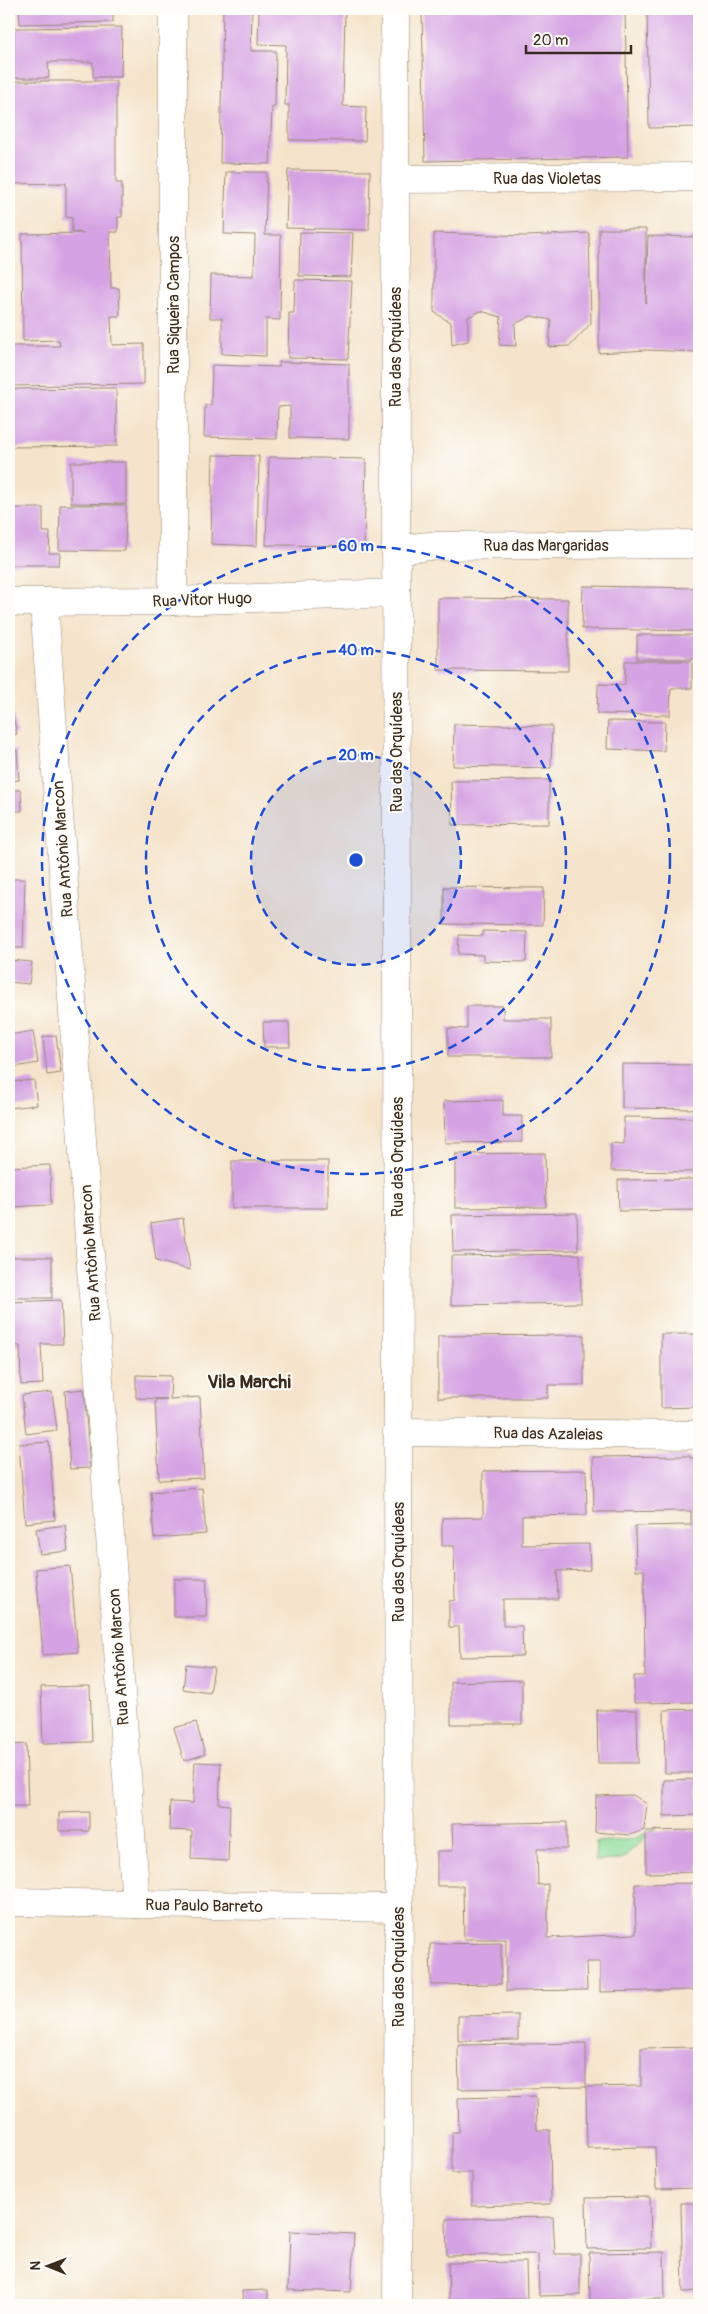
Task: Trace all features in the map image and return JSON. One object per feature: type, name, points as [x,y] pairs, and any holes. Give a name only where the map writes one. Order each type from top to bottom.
[{"type":"street","name":"Rua Siqueira Campos","points":[[173,9],[173,601]]},
{"type":"street","name":"Rua das Orquídeas","points":[[395,9],[399,1908],[397,2305]]},
{"type":"street","name":"Rua das Violetas","points":[[395,179],[699,177]]},
{"type":"street","name":"Rua das Margaridas","points":[[395,550],[429,546],[699,545]]},
{"type":"street","name":"Rua Vitor Hugo","points":[[9,602],[173,601],[396,594]]},
{"type":"street","name":"Rua Antônio Marcon","points":[[44,602],[136,1904]]},
{"type":"street","name":"Rua das Azaleias","points":[[397,1432],[699,1435]]},
{"type":"street","name":"Rua Paulo Barreto","points":[[9,1902],[399,1908]]},
{"type":"green space","points":[[658,1826],[621,1860],[595,1861],[596,1842],[634,1839]]},
{"type":"building","points":[[19,9],[113,9],[113,22],[20,24]]},
{"type":"building","points":[[223,9],[252,9],[251,51],[276,51],[275,107],[272,107],[270,164],[220,163]]},
{"type":"building","points":[[259,9],[345,9],[343,106],[366,107],[365,141],[289,140],[289,105],[285,105],[286,45],[258,44]]},
{"type":"building","points":[[422,9],[625,9],[628,157],[425,161]]},
{"type":"building","points":[[647,9],[699,9],[699,127],[649,128]]},
{"type":"building","points":[[122,27],[121,77],[93,77],[93,62],[48,62],[49,78],[14,78],[14,28]]},
{"type":"building","points":[[9,81],[116,81],[116,183],[122,183],[122,217],[118,217],[118,232],[110,232],[111,288],[119,288],[120,316],[111,316],[112,345],[144,344],[144,384],[9,386],[9,346],[60,346],[59,340],[23,341],[22,234],[84,233],[72,232],[72,218],[66,217],[66,183],[9,184]]},
{"type":"building","points":[[288,170],[370,171],[369,230],[286,228]]},
{"type":"building","points":[[226,172],[267,172],[265,235],[281,235],[280,320],[266,319],[266,356],[222,354],[222,318],[210,318],[211,275],[254,276],[255,235],[224,234]]},
{"type":"building","points":[[599,229],[646,229],[646,303],[648,236],[699,237],[698,352],[646,350],[599,353]]},
{"type":"building","points":[[300,232],[353,233],[351,277],[299,276]]},
{"type":"building","points":[[434,233],[527,236],[589,233],[591,323],[570,346],[549,347],[551,320],[531,316],[515,324],[516,346],[499,345],[501,317],[481,311],[468,317],[468,341],[452,345],[451,323],[434,312]]},
{"type":"building","points":[[295,280],[352,281],[348,359],[288,358],[289,313],[294,313]]},
{"type":"building","points":[[279,362],[349,364],[349,439],[290,438],[290,406],[278,407],[277,439],[204,437],[205,405],[211,405],[212,365],[279,367]]},
{"type":"building","points":[[116,388],[117,446],[9,447],[9,389]]},
{"type":"building","points":[[213,455],[259,456],[257,546],[211,544]]},
{"type":"building","points":[[269,457],[366,459],[364,546],[266,545]]},
{"type":"building","points":[[71,462],[126,462],[126,504],[71,503]]},
{"type":"building","points":[[60,505],[126,505],[125,551],[59,550]]},
{"type":"building","points":[[9,508],[43,508],[43,532],[50,532],[49,553],[60,553],[59,565],[9,565]]},
{"type":"building","points":[[583,586],[699,588],[699,631],[582,629]]},
{"type":"building","points":[[438,598],[568,599],[568,671],[438,670]]},
{"type":"building","points":[[637,635],[699,635],[699,659],[637,659]]},
{"type":"building","points":[[625,661],[692,661],[692,688],[671,688],[670,715],[597,714],[598,684],[625,685]]},
{"type":"building","points":[[9,711],[12,711],[17,734],[9,736]]},
{"type":"building","points":[[608,721],[665,722],[664,751],[607,749]]},
{"type":"building","points":[[454,724],[552,726],[551,768],[453,766]]},
{"type":"building","points":[[17,750],[19,780],[9,781],[9,751]]},
{"type":"building","points":[[549,780],[549,824],[452,825],[451,781]]},
{"type":"building","points":[[9,790],[21,790],[22,811],[9,811]]},
{"type":"building","points":[[9,879],[25,879],[23,948],[9,948]]},
{"type":"building","points":[[444,887],[544,888],[543,925],[444,924]]},
{"type":"building","points":[[483,931],[527,932],[526,962],[483,961],[483,955],[458,954],[459,935],[483,936]]},
{"type":"building","points":[[9,960],[32,962],[29,984],[9,982]]},
{"type":"building","points":[[467,1006],[503,1006],[503,1019],[551,1019],[551,1057],[448,1057],[448,1028],[467,1029]]},
{"type":"building","points":[[263,1022],[289,1022],[290,1047],[264,1047]]},
{"type":"building","points":[[33,1031],[38,1063],[9,1068],[9,1035]]},
{"type":"building","points":[[56,1035],[61,1073],[47,1075],[43,1037]]},
{"type":"building","points":[[622,1064],[699,1065],[699,1109],[622,1108]]},
{"type":"building","points":[[34,1080],[37,1105],[9,1108],[9,1082]]},
{"type":"building","points":[[503,1100],[503,1116],[522,1116],[522,1142],[445,1143],[444,1101]]},
{"type":"building","points":[[624,1117],[699,1118],[699,1172],[611,1171],[611,1143],[624,1144]]},
{"type":"building","points":[[545,1153],[546,1207],[455,1208],[455,1154]]},
{"type":"building","points":[[232,1161],[328,1161],[328,1208],[232,1208]]},
{"type":"building","points":[[50,1165],[51,1205],[9,1207],[9,1167]]},
{"type":"building","points":[[699,1179],[699,1210],[619,1211],[618,1180]]},
{"type":"building","points":[[577,1213],[578,1250],[453,1252],[452,1215]]},
{"type":"building","points":[[183,1218],[190,1270],[156,1261],[151,1223]]},
{"type":"building","points":[[580,1254],[581,1303],[451,1305],[451,1256]]},
{"type":"building","points":[[10,1257],[52,1257],[52,1298],[10,1298]]},
{"type":"building","points":[[61,1300],[63,1344],[41,1344],[43,1384],[21,1385],[20,1346],[9,1346],[9,1302]]},
{"type":"building","points":[[661,1334],[699,1334],[699,1407],[661,1408]]},
{"type":"building","points":[[584,1335],[584,1385],[548,1385],[548,1398],[438,1398],[438,1336]]},
{"type":"building","points":[[136,1375],[171,1376],[170,1399],[200,1397],[204,1478],[159,1480],[155,1400],[167,1399],[136,1398]]},
{"type":"building","points":[[84,1389],[90,1468],[70,1469],[65,1391]]},
{"type":"building","points":[[52,1392],[57,1430],[26,1434],[22,1395]]},
{"type":"building","points":[[49,1442],[55,1520],[25,1523],[19,1444]]},
{"type":"building","points":[[690,1456],[690,1458],[699,1458],[699,1702],[634,1703],[634,1676],[645,1676],[644,1570],[636,1570],[635,1526],[691,1525],[691,1511],[594,1512],[593,1457]]},
{"type":"building","points":[[586,1470],[587,1515],[522,1516],[522,1545],[589,1544],[590,1570],[557,1571],[558,1599],[503,1599],[503,1626],[522,1626],[523,1656],[460,1657],[459,1627],[449,1627],[449,1601],[455,1600],[454,1546],[442,1546],[442,1518],[483,1517],[483,1471]]},
{"type":"building","points":[[202,1488],[206,1534],[154,1538],[151,1492]]},
{"type":"building","points":[[65,1525],[68,1551],[40,1554],[36,1529]]},
{"type":"building","points":[[70,1566],[78,1652],[43,1655],[36,1569]]},
{"type":"building","points":[[174,1579],[207,1579],[206,1617],[174,1617]]},
{"type":"building","points":[[186,1664],[214,1667],[210,1693],[183,1689]]},
{"type":"building","points":[[522,1680],[522,1724],[451,1724],[451,1682]]},
{"type":"building","points":[[90,1686],[92,1742],[43,1743],[41,1687]]},
{"type":"building","points":[[699,1709],[699,1773],[665,1773],[664,1710]]},
{"type":"building","points":[[597,1710],[637,1710],[638,1763],[598,1763]]},
{"type":"building","points":[[196,1722],[205,1754],[184,1761],[174,1728]]},
{"type":"building","points":[[26,1744],[28,1806],[9,1806],[9,1745]]},
{"type":"building","points":[[195,1762],[221,1763],[219,1804],[230,1805],[228,1861],[191,1859],[192,1831],[169,1830],[170,1802],[193,1803]]},
{"type":"building","points":[[699,1779],[699,1815],[664,1816],[664,1780]]},
{"type":"building","points":[[633,1795],[647,1804],[644,1830],[630,1835],[595,1832],[596,1796]]},
{"type":"building","points":[[89,1812],[89,1831],[59,1831],[59,1813]]},
{"type":"building","points":[[567,1822],[567,1849],[537,1849],[538,1885],[548,1884],[548,1938],[636,1934],[635,1884],[699,1883],[699,1990],[600,1992],[600,1962],[586,1962],[587,1990],[506,1991],[506,1939],[464,1939],[463,1886],[437,1886],[437,1851],[453,1851],[452,1824]]},
{"type":"building","points":[[699,1830],[699,1872],[646,1873],[646,1831]]},
{"type":"building","points":[[501,1943],[501,1984],[431,1985],[430,1944]]},
{"type":"building","points":[[518,2015],[518,2040],[458,2041],[458,2016]]},
{"type":"building","points":[[586,2043],[586,2087],[459,2089],[458,2045]]},
{"type":"building","points":[[699,2047],[699,2188],[656,2189],[655,2147],[587,2148],[586,2087],[641,2086],[641,2048]]},
{"type":"building","points":[[536,2096],[537,2130],[550,2130],[551,2204],[472,2206],[472,2173],[452,2173],[452,2132],[459,2132],[458,2098]]},
{"type":"building","points":[[650,2197],[651,2248],[587,2249],[586,2198]]},
{"type":"building","points":[[681,2203],[699,2203],[699,2291],[683,2292]]},
{"type":"building","points":[[553,2217],[555,2254],[580,2254],[580,2295],[539,2296],[538,2254],[447,2256],[446,2219]]},
{"type":"building","points":[[290,2231],[354,2234],[351,2292],[288,2290]]},
{"type":"building","points":[[664,2252],[665,2299],[590,2300],[589,2253]]},
{"type":"building","points":[[526,2262],[527,2299],[449,2300],[448,2263]]},
{"type":"building","points":[[268,2290],[268,2305],[243,2305],[242,2291]]},
{"type":"district","name":"Vila Marchi","points":[[249,1381]]}]
